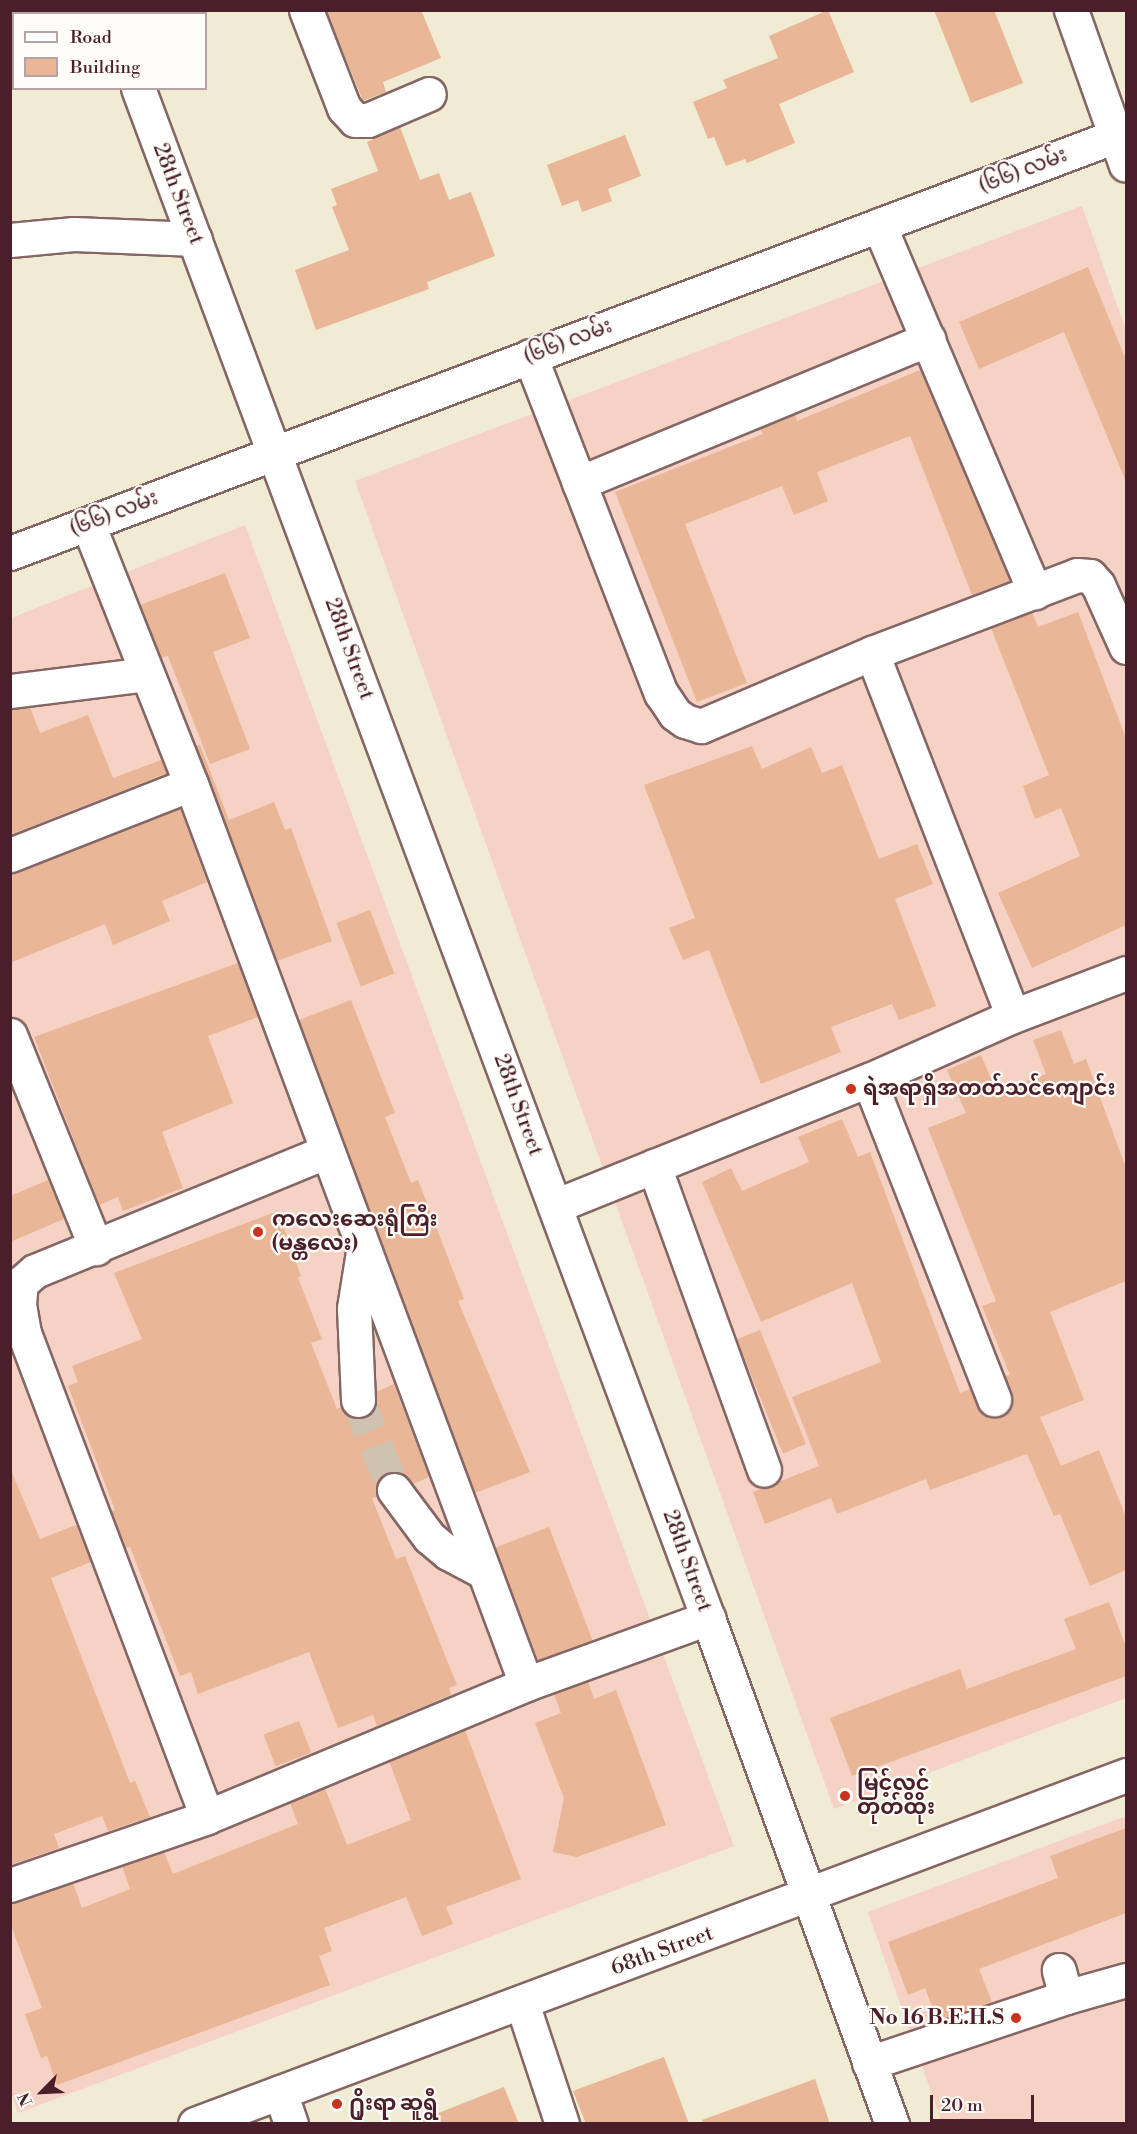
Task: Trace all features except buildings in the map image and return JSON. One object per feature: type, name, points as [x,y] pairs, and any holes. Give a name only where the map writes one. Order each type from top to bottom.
[{"type":"street","points":[[306,10],[344,108],[354,120],[368,120],[429,94]]},
{"type":"street","points":[[1071,10],[1123,144]]},
{"type":"street","name":"28th Street","points":[[139,90],[276,452],[708,1618],[892,2124]]},
{"type":"street","name":"(၆၆) လမ်း","points":[[10,553],[879,225],[1123,144]]},
{"type":"street","points":[[879,225],[1035,592]]},
{"type":"street","points":[[10,240],[74,234],[195,238]]},
{"type":"street","points":[[579,483],[928,339]]},
{"type":"street","points":[[530,356],[661,693],[675,714],[685,721],[701,726],[872,653],[1077,574],[1090,576],[1126,647]]},
{"type":"street","points":[[88,524],[191,784],[325,1152],[526,1684]]},
{"type":"street","points":[[872,653],[1013,1016]]},
{"type":"street","points":[[10,691],[146,674]]},
{"type":"street","points":[[10,855],[191,784]]},
{"type":"street","points":[[555,1206],[869,1080],[1013,1016],[1126,973]]},
{"type":"street","points":[[10,1035],[96,1248]]},
{"type":"street","points":[[869,1080],[994,1399]]},
{"type":"street","points":[[207,1816],[17,1336],[21,1283],[35,1271],[96,1248],[325,1152]]},
{"type":"street","points":[[654,1166],[764,1470]]},
{"type":"street","points":[[358,1400],[354,1308],[363,1251]]},
{"type":"street","points":[[394,1490],[429,1537],[448,1553],[484,1572]]},
{"type":"street","points":[[10,1885],[207,1816],[526,1684],[708,1618]]},
{"type":"street","name":"68th Street","points":[[195,2124],[808,1897],[1126,1775]]},
{"type":"street","points":[[869,2063],[1062,1984],[1126,1980]]},
{"type":"street","points":[[522,2003],[562,2124]]},
{"type":"street","points":[[280,2092],[291,2124]]},
{"type":"shaded area","name":"ရဲအရာရှိအတတ်သင်ကျောင်း","points":[[1082,206],[1126,330],[1126,1698],[834,1809],[355,481]]},
{"type":"shaded area","name":"ကလေးဆေးရုံကြီး (မန္တလေး)","points":[[245,525],[734,1846],[18,2113],[11,2092],[11,618]]},
{"type":"shaded area","name":"No 16 B.E.H.S","points":[[1126,1816],[1126,2123],[942,2123],[868,1912]]},
{"type":"tunnel","points":[[358,1400],[394,1490]]},
{"type":"place","name":"ရဲအရာရှိအတတ်သင်ကျောင်း","points":[[851,1089]]},
{"type":"place","name":"ကလေးဆေးရုံကြီး (မန္တလေး)","points":[[258,1232]]},
{"type":"place","name":"မြင့်လွင် တုတ်ထိုး","points":[[845,1796]]},
{"type":"place","name":"No 16 B.E.H.S","points":[[1016,2018]]},
{"type":"place","name":"႐ိုးရာ ဆူရွီ","points":[[337,2104]]}]
